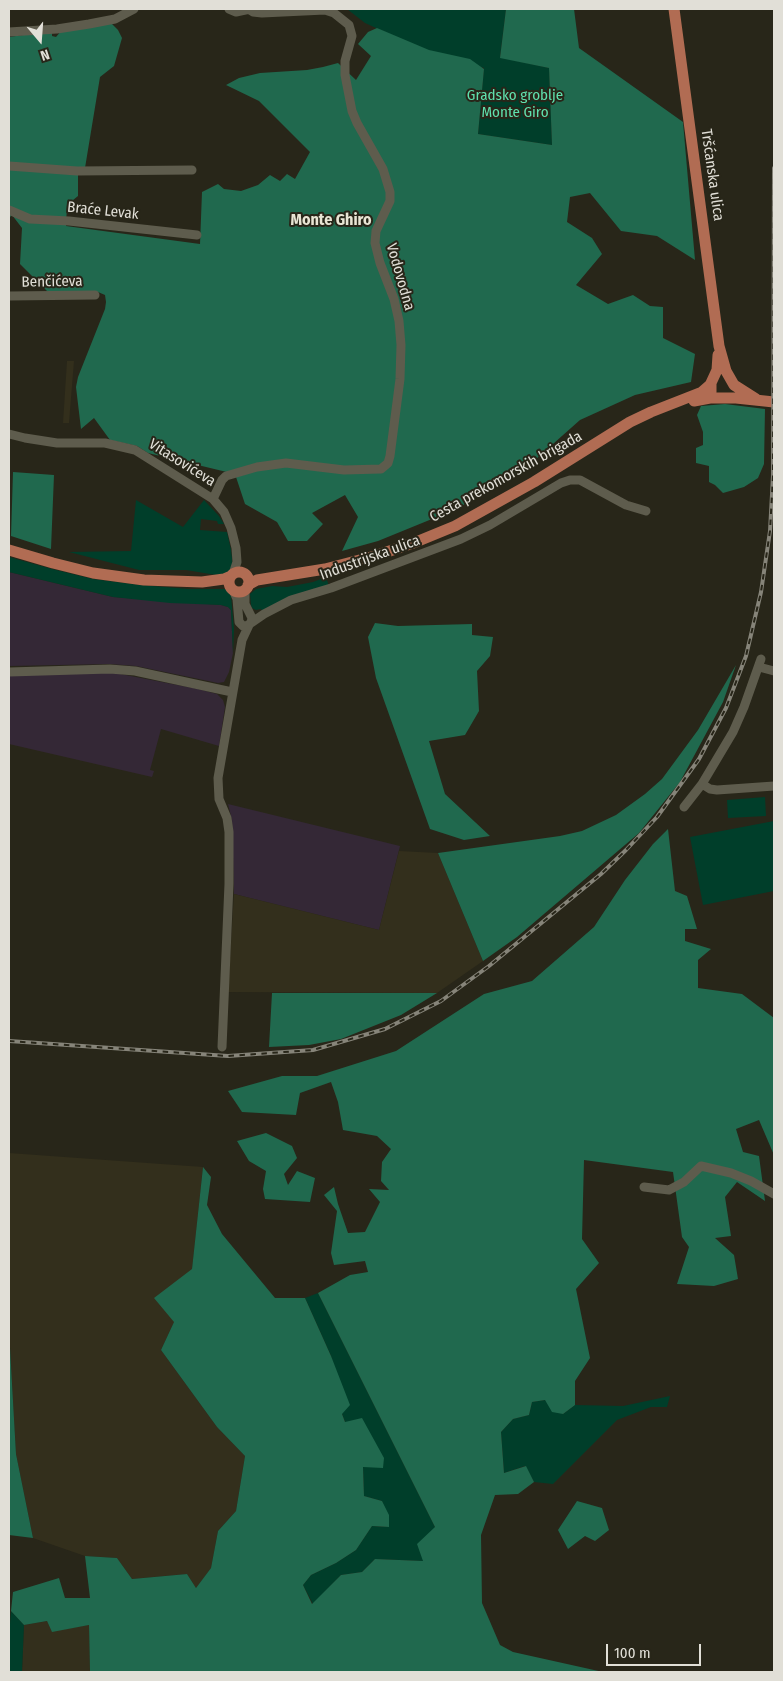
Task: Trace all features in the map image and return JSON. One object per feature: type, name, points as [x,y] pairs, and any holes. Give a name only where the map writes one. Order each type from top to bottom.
[{"type":"main road","name":"Tršćanska ulica","points":[[674,9],[719,346]]},
{"type":"main road","points":[[719,346],[724,366],[734,389],[732,395],[722,398],[711,392],[712,381],[718,366],[719,346]]},
{"type":"main road","points":[[712,381],[721,375],[757,399]]},
{"type":"main road","name":"Cesta prekomorskih brigada","points":[[202,582],[325,569],[375,556],[416,542],[456,526],[534,482],[630,422],[702,392],[712,381]]},
{"type":"main road","name":"Cesta prekomorskih brigada","points":[[676,404],[722,398],[757,399],[774,402]]},
{"type":"main road","name":"Cesta prekomorskih brigada","points":[[9,550],[93,573],[154,581],[202,582],[226,586],[232,589]]},
{"type":"main road","points":[[232,589],[229,582],[242,577]]},
{"type":"street","points":[[229,9],[236,12],[249,9]]},
{"type":"street","name":"Vodovodna","points":[[213,498],[226,476],[257,467],[286,463],[344,470],[381,469],[388,463],[390,456],[400,379],[401,345],[399,321],[394,299],[380,263],[375,243],[376,231],[390,200],[390,192],[384,169],[352,111],[345,75],[345,61],[352,36],[349,25],[334,13],[325,10],[262,14],[252,12],[249,9]]},
{"type":"street","points":[[9,32],[58,29],[89,24],[115,19],[130,10]]},
{"type":"street","points":[[9,166],[77,171],[192,170]]},
{"type":"street","name":"Braće Levak","points":[[9,210],[30,219],[69,221],[196,235]]},
{"type":"street","name":"Benčićeva","points":[[9,296],[95,295]]},
{"type":"street","name":"Vitasovićeva","points":[[9,434],[57,443],[105,443],[136,450],[213,498],[224,512],[231,528],[250,621]]},
{"type":"street","name":"Industrijska ulica","points":[[250,621],[291,600],[330,588],[461,539],[490,525],[561,483],[570,480],[580,480],[626,504],[646,511]]},
{"type":"street","points":[[232,589],[237,599],[242,640]]},
{"type":"street","points":[[240,622],[243,626],[250,621]]},
{"type":"street","points":[[222,1048],[229,890],[228,825],[219,799],[218,778],[242,640],[250,621]]},
{"type":"street","points":[[684,807],[702,784],[733,732],[760,663],[774,671]]},
{"type":"street","points":[[9,672],[110,669],[135,671],[232,692]]},
{"type":"street","points":[[702,784],[710,789],[717,790],[774,786]]},
{"type":"street","points":[[644,1187],[668,1190],[684,1182],[701,1166],[731,1173],[751,1181],[774,1194]]},
{"type":"shaded area","points":[[67,361],[74,361],[69,423],[63,423]]},
{"type":"shaded area","points":[[9,572],[113,597],[228,607],[231,610],[233,653],[229,672],[224,682],[218,683],[136,666],[110,664],[9,666]]},
{"type":"shaded area","points":[[110,672],[217,694],[223,700],[225,707],[219,746],[161,729],[150,770],[154,771],[152,777],[9,744],[9,675]]},
{"type":"shaded area","points":[[228,804],[400,846],[379,930],[234,894],[232,820]]},
{"type":"shaded area","points":[[399,851],[438,853],[483,961],[437,993],[228,992],[234,894],[379,930]]},
{"type":"shaded area","points":[[9,1153],[203,1167],[192,1269],[174,1322],[161,1350],[217,1427],[245,1456],[236,1511],[218,1531],[211,1568],[196,1588],[187,1574],[132,1579],[117,1558],[85,1556],[33,1538],[16,1454],[9,1330]]},
{"type":"shaded area","points":[[47,1621],[52,1631],[89,1625],[90,1672],[22,1672],[24,1625]]},
{"type":"green space","name":"Gradsko groblje Monte Giro","points":[[347,9],[506,9],[500,57],[549,68],[552,145],[478,134],[484,68],[418,47],[365,23]]},
{"type":"green space","points":[[506,9],[574,9],[579,48],[683,122],[695,260],[657,236],[621,231],[590,193],[570,197],[567,222],[592,238],[602,254],[576,285],[608,304],[633,295],[650,306],[663,307],[663,338],[695,354],[691,382],[635,395],[580,420],[518,475],[454,510],[378,541],[342,551],[358,517],[345,495],[312,513],[323,524],[307,541],[288,541],[277,522],[245,504],[235,474],[148,453],[137,446],[110,440],[94,418],[81,429],[76,387],[78,377],[105,309],[105,295],[98,292],[49,293],[20,264],[22,228],[12,215],[9,218],[9,37],[52,31],[52,36],[56,37],[62,30],[110,22],[118,30],[122,38],[114,66],[100,77],[84,174],[78,173],[78,196],[67,205],[66,226],[200,244],[202,192],[218,184],[224,189],[241,191],[258,185],[270,175],[280,181],[287,174],[295,179],[310,152],[259,101],[226,85],[239,78],[260,73],[307,70],[338,63],[356,80],[371,56],[358,44],[368,32],[377,28],[429,50],[470,59],[484,69],[478,134],[552,145],[549,68],[500,58]]},
{"type":"green space","points":[[725,404],[765,409],[764,464],[758,478],[744,487],[723,493],[709,482],[709,466],[696,463],[696,448],[703,445],[703,432],[697,415],[701,406]]},
{"type":"green space","points":[[13,472],[54,475],[51,549],[11,536]]},
{"type":"green space","points":[[136,500],[183,527],[204,500],[224,524],[201,519],[200,530],[227,532],[233,567],[230,572],[216,575],[186,570],[139,570],[69,552],[131,551]]},
{"type":"green space","points":[[9,557],[93,579],[189,589],[226,589],[231,596],[234,629],[233,653],[231,610],[228,607],[113,597],[9,572]]},
{"type":"green space","points":[[326,577],[329,586],[262,611],[261,609],[256,610],[252,608],[250,594],[256,589],[272,586],[287,587],[313,582]]},
{"type":"green space","points":[[375,623],[398,626],[472,624],[472,635],[493,637],[490,656],[477,671],[479,711],[465,735],[429,741],[445,794],[490,836],[464,840],[430,829],[376,678],[368,637]]},
{"type":"green space","points":[[736,665],[723,702],[680,782],[639,833],[517,937],[483,961],[438,853],[560,836],[582,831],[616,815],[662,779],[698,730]]},
{"type":"green space","points":[[765,797],[766,816],[728,818],[727,800]]},
{"type":"green space","points":[[774,821],[774,891],[703,905],[690,837]]},
{"type":"green space","points":[[668,829],[675,891],[687,896],[697,929],[685,929],[685,941],[711,949],[698,960],[698,988],[742,994],[774,1018],[774,1155],[759,1120],[736,1129],[743,1152],[759,1156],[765,1201],[737,1182],[725,1197],[731,1236],[715,1238],[734,1255],[738,1279],[714,1286],[677,1284],[689,1247],[682,1237],[673,1172],[584,1160],[582,1239],[599,1263],[576,1289],[590,1358],[575,1381],[575,1405],[563,1414],[552,1412],[545,1400],[532,1402],[529,1415],[513,1419],[501,1432],[504,1473],[526,1466],[534,1482],[518,1494],[495,1495],[481,1535],[482,1603],[500,1645],[513,1652],[603,1672],[90,1672],[89,1625],[52,1632],[47,1621],[24,1625],[11,1611],[13,1592],[59,1578],[65,1598],[90,1598],[85,1556],[117,1558],[132,1579],[187,1574],[196,1588],[211,1568],[218,1531],[236,1511],[245,1456],[217,1427],[161,1350],[174,1322],[154,1298],[192,1269],[203,1167],[211,1177],[207,1205],[222,1234],[275,1298],[305,1298],[350,1405],[342,1414],[345,1422],[362,1418],[384,1458],[383,1468],[363,1467],[364,1496],[382,1501],[389,1515],[389,1527],[372,1526],[356,1550],[336,1563],[311,1575],[303,1585],[312,1604],[341,1575],[362,1572],[375,1559],[423,1561],[417,1544],[435,1527],[318,1293],[350,1275],[368,1272],[365,1261],[334,1265],[331,1253],[337,1211],[324,1195],[334,1187],[348,1233],[365,1232],[380,1202],[369,1189],[389,1190],[381,1181],[382,1162],[391,1149],[377,1136],[343,1130],[338,1102],[331,1082],[300,1093],[296,1115],[242,1112],[228,1091],[282,1076],[317,1076],[396,1051],[484,994],[532,981],[594,927],[625,880],[653,844]]},
{"type":"green space","points":[[272,993],[437,993],[401,1015],[341,1039],[309,1045],[269,1047]]},
{"type":"green space","points":[[266,1133],[292,1146],[297,1158],[284,1174],[288,1185],[297,1171],[315,1178],[310,1202],[265,1199],[263,1189],[266,1171],[249,1161],[237,1141]]},
{"type":"green space","points":[[318,1293],[435,1527],[423,1561],[375,1559],[362,1572],[341,1575],[313,1604],[303,1585],[311,1575],[336,1563],[356,1550],[372,1526],[388,1527],[382,1501],[364,1496],[363,1467],[342,1414],[331,1356],[305,1298]]},
{"type":"green space","points":[[9,1330],[16,1454],[33,1538],[9,1535]]},
{"type":"green space","points":[[670,1396],[667,1407],[651,1407],[617,1420],[553,1484],[534,1482],[525,1466],[504,1473],[501,1432],[513,1419],[529,1415],[532,1402],[545,1400],[563,1414],[575,1405],[623,1406]]},
{"type":"green space","points":[[577,1501],[602,1508],[609,1530],[595,1541],[585,1536],[568,1549],[558,1530]]},
{"type":"green space","points":[[11,1611],[24,1625],[22,1672],[9,1672]]},
{"type":"railway","points":[[9,1041],[228,1056],[313,1050],[385,1029],[441,1001],[489,966],[601,874],[657,817],[699,759],[726,708],[746,656],[761,592],[770,531],[773,476],[774,168]]},
{"type":"district","name":"Monte Ghiro","points":[[331,221]]}]
